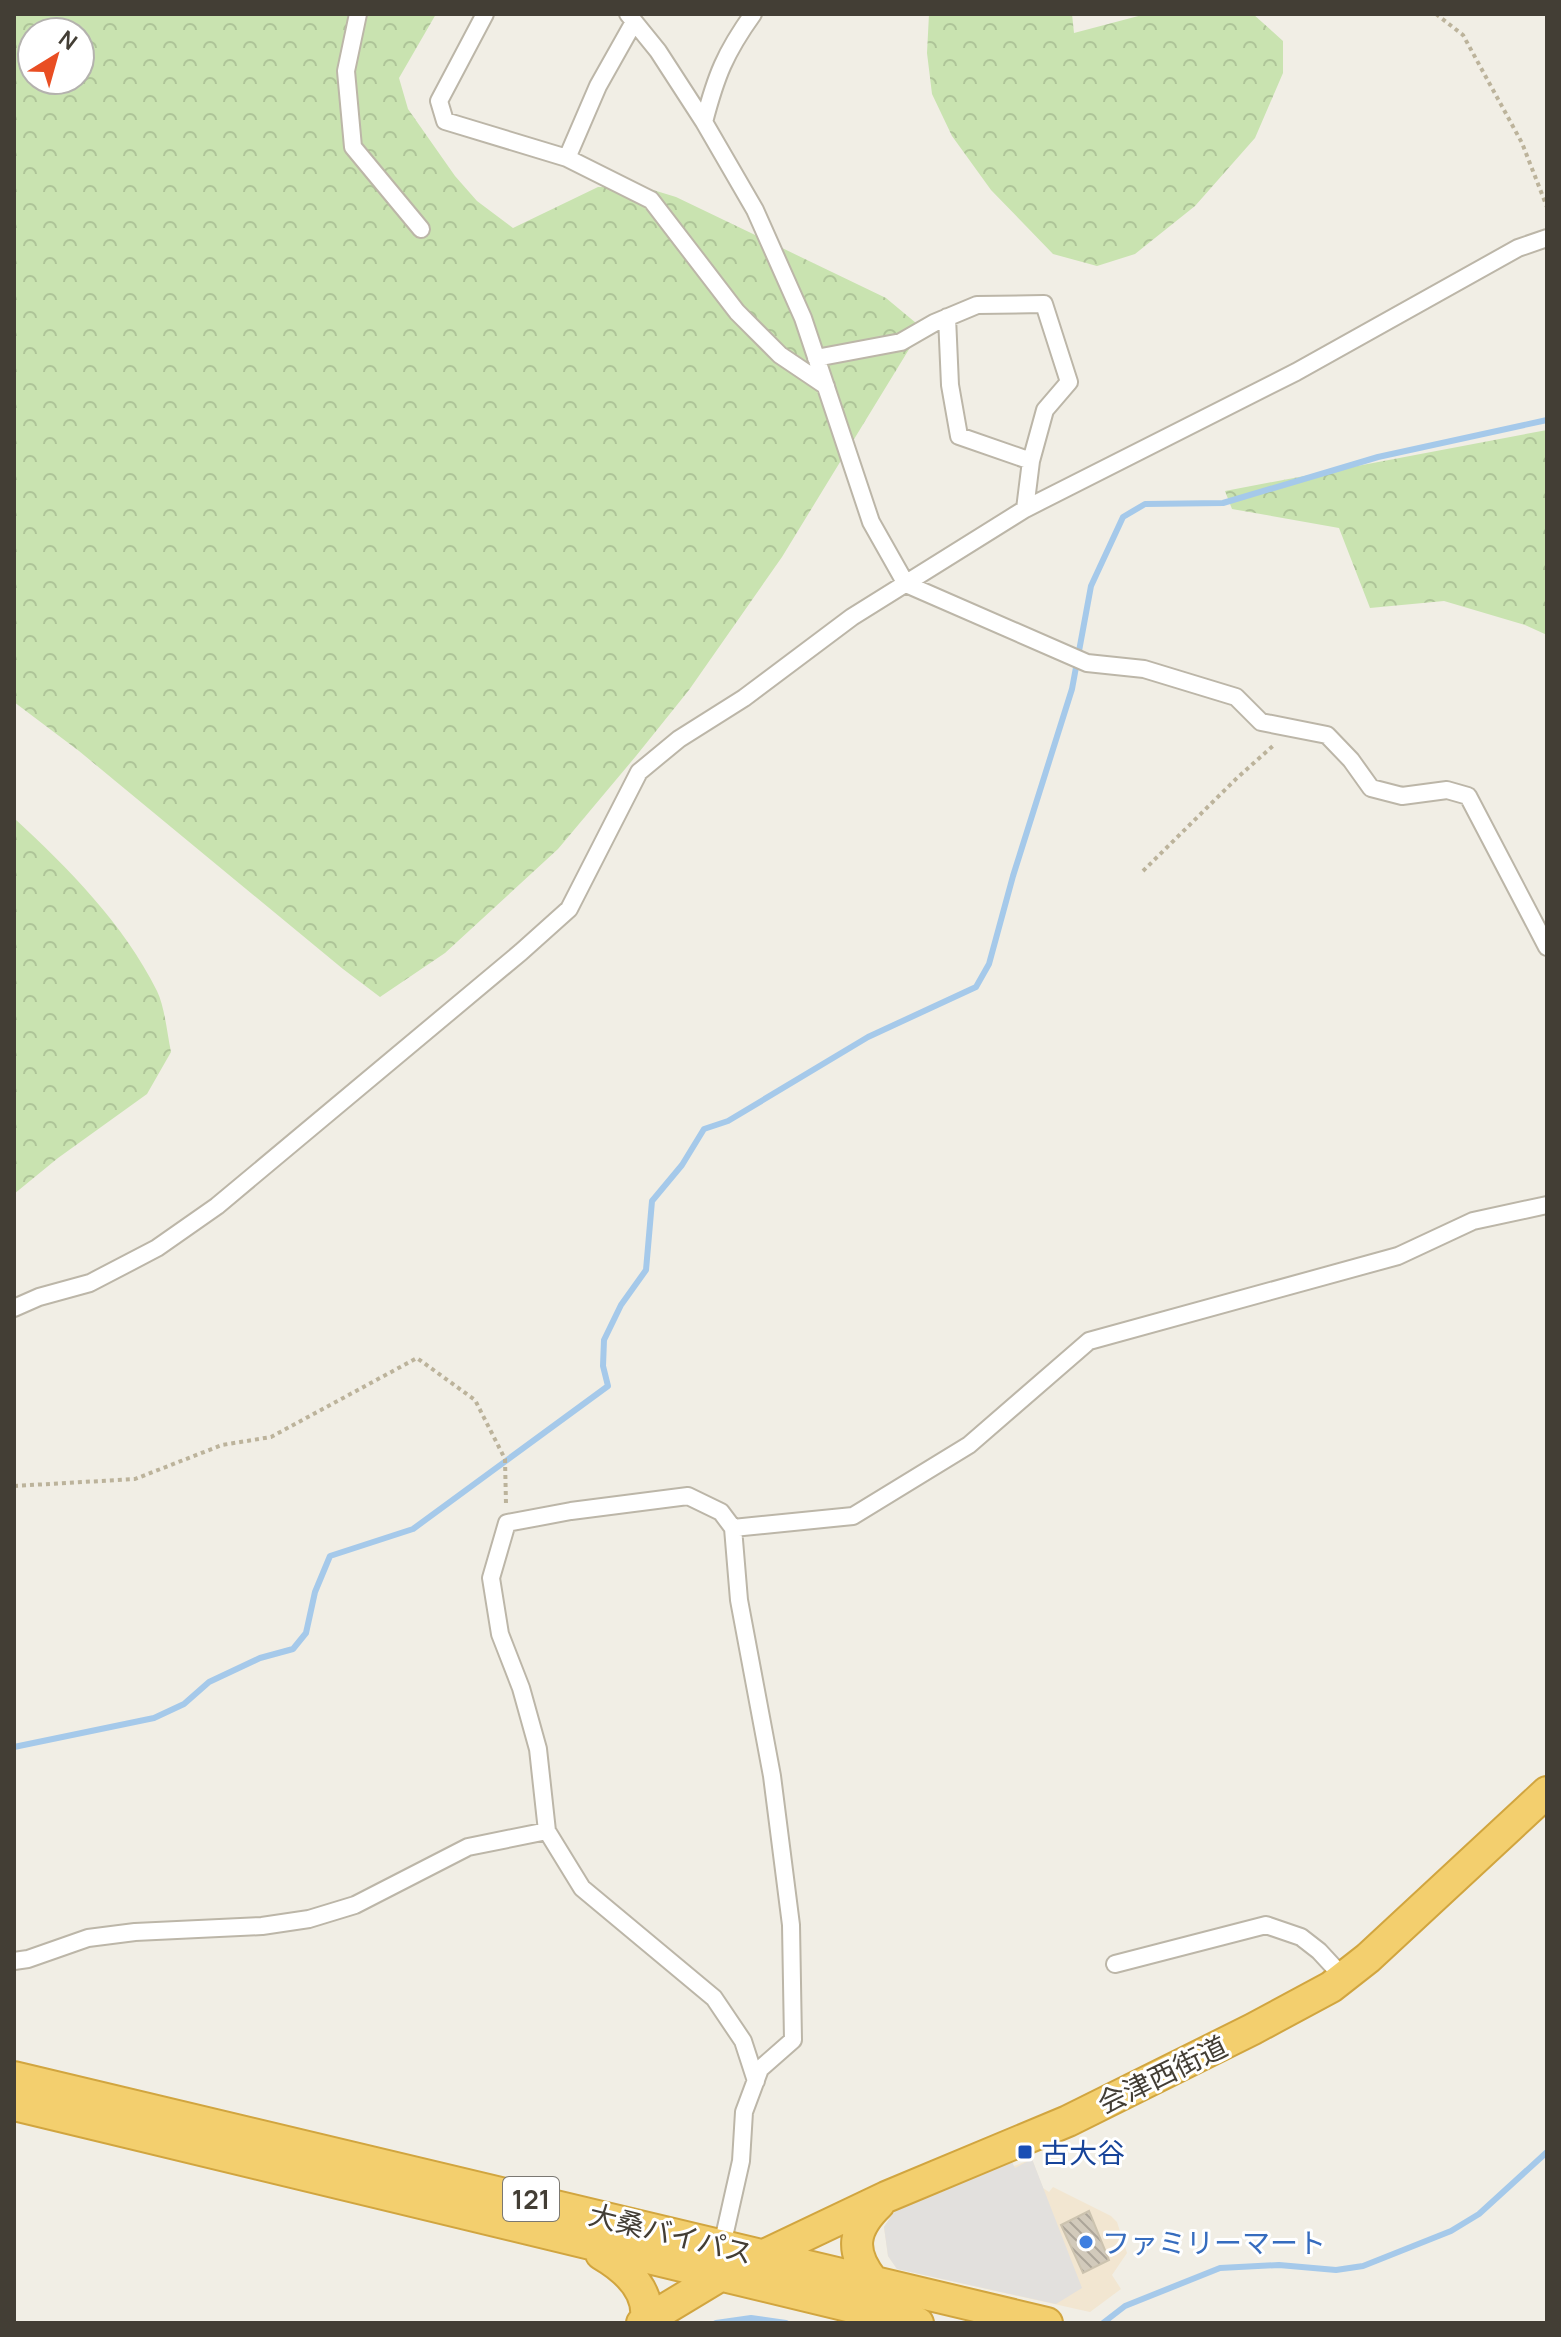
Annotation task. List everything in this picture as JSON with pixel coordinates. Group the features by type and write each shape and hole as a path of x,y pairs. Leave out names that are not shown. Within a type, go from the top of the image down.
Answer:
{"highway":[{"name":"会津西街道","path":"644,2322 720,2276 763,2255 886,2197 1068,2121 1267,2022 1343,1977 1368,1958 1547,1792"},
{"name":"大桑バイパス","path":"14,2077 187,2132 586,2244 918,2323"},
{"name":"大桑バイパス","path":"14,2105 187,2132 721,2245 1047,2323"},
{"path":"873,2281 860,2260 857,2233 867,2216 886,2197"},
{"path":"586,2244 634,2278 645,2302 644,2322"}],"street":[{"path":"358,14 346,71 353,147 421,229"},
{"path":"485,14 439,101 445,121 567,158 651,200 737,312 780,355 826,386"},
{"path":"704,122 715,79 734,41 753,14"},
{"path":"567,158 631,18 658,51 704,122 755,210 803,318 871,522 906,584 1087,663 1144,669 1236,697 1261,722 1327,735 1351,760 1371,788 1402,796 1447,790 1468,796 1547,947"},
{"path":"14,1308 39,1297 90,1283 157,1248 217,1206 569,909 639,772 679,739 744,698 852,617 1025,509 1296,372 1518,248 1547,238"},
{"path":"816,358 901,342 977,305 1044,304 1069,382 1045,410 1031,461 1025,509"},
{"path":"947,317 950,385 959,436 1031,461"},
{"path":"733,1528 853,1516 969,1445 1089,1341 1398,1256 1473,1221 1547,1205"},
{"path":"720,2276 721,2245 741,2161 744,2112 756,2081 760,2069 793,2040 791,1925 772,1776 739,1600 733,1528 721,1512 688,1496 585,1508 507,1523 491,1578 500,1634 521,1688 538,1749 547,1831 582,1888 714,1998 743,2041 756,2081"},
{"path":"14,1961 104,1936 262,1926 309,1919 355,1905 468,1847 547,1831"},
{"path":"1115,1964 1266,1925 1301,1937 1343,1977"}],"path":[{"path":"1436,14 1463,35 1522,143 1547,207"},
{"path":"1143,871 1237,778 1292,729"},
{"path":"14,1486 135,1479 222,1445 271,1437 417,1358 475,1400 505,1459 507,1523"}],"shaded area":[{"path":"1032,2159 1043,2188 1049,2192 1053,2187 1117,2222 1127,2253 1112,2275 1121,2289 1090,2312 897,2269 888,2256 884,2227 894,2212"},
{"path":"1032,2159 1082,2288 1056,2304 897,2269 888,2256 884,2227 894,2212 1011,2160 1015,2168"}],"green space":[{"path":"14,14 436,14 399,78 408,109 455,176 477,201 513,228 598,187 640,186 676,197 886,298 922,328 782,557 689,690 636,756 558,849 445,953 380,997 79,751 14,702"},
{"path":"929,14 1072,14 1074,33 1146,14 1253,14 1283,41 1283,73 1255,138 1195,206 1135,254 1097,266 1053,254 991,190 952,136 932,94 927,53"},
{"path":"1547,430 1547,635 1525,625 1444,601 1370,608 1339,528 1232,509 1225,491"},
{"path":"14,818 93,898 144,966 160,998 171,1052 147,1094 14,1194"}],"building":[{"name":"ファミリーマート","path":"1089,2211 1109,2260 1083,2273 1061,2225"}],"waterway":[{"path":"14,1747 154,1718 184,1704 209,1682 260,1658 293,1649 306,1633 315,1592 330,1556 413,1529 608,1386 603,1366 604,1340 621,1305 646,1270 652,1201 682,1165 704,1129 728,1121 868,1037 976,987 989,964 1013,876 1072,689 1091,586 1123,517 1145,504 1223,503 1378,457 1547,420"},
{"path":"1103,2323 1125,2306 1220,2268 1279,2265 1336,2270 1363,2266 1451,2231 1479,2214 1547,2152"},
{"path":"716,2323 751,2318 786,2323"}],"place":[{"name":"古大谷","path":"1025,2152"},
{"name":"ファミリーマート","path":"1086,2242"}]}
